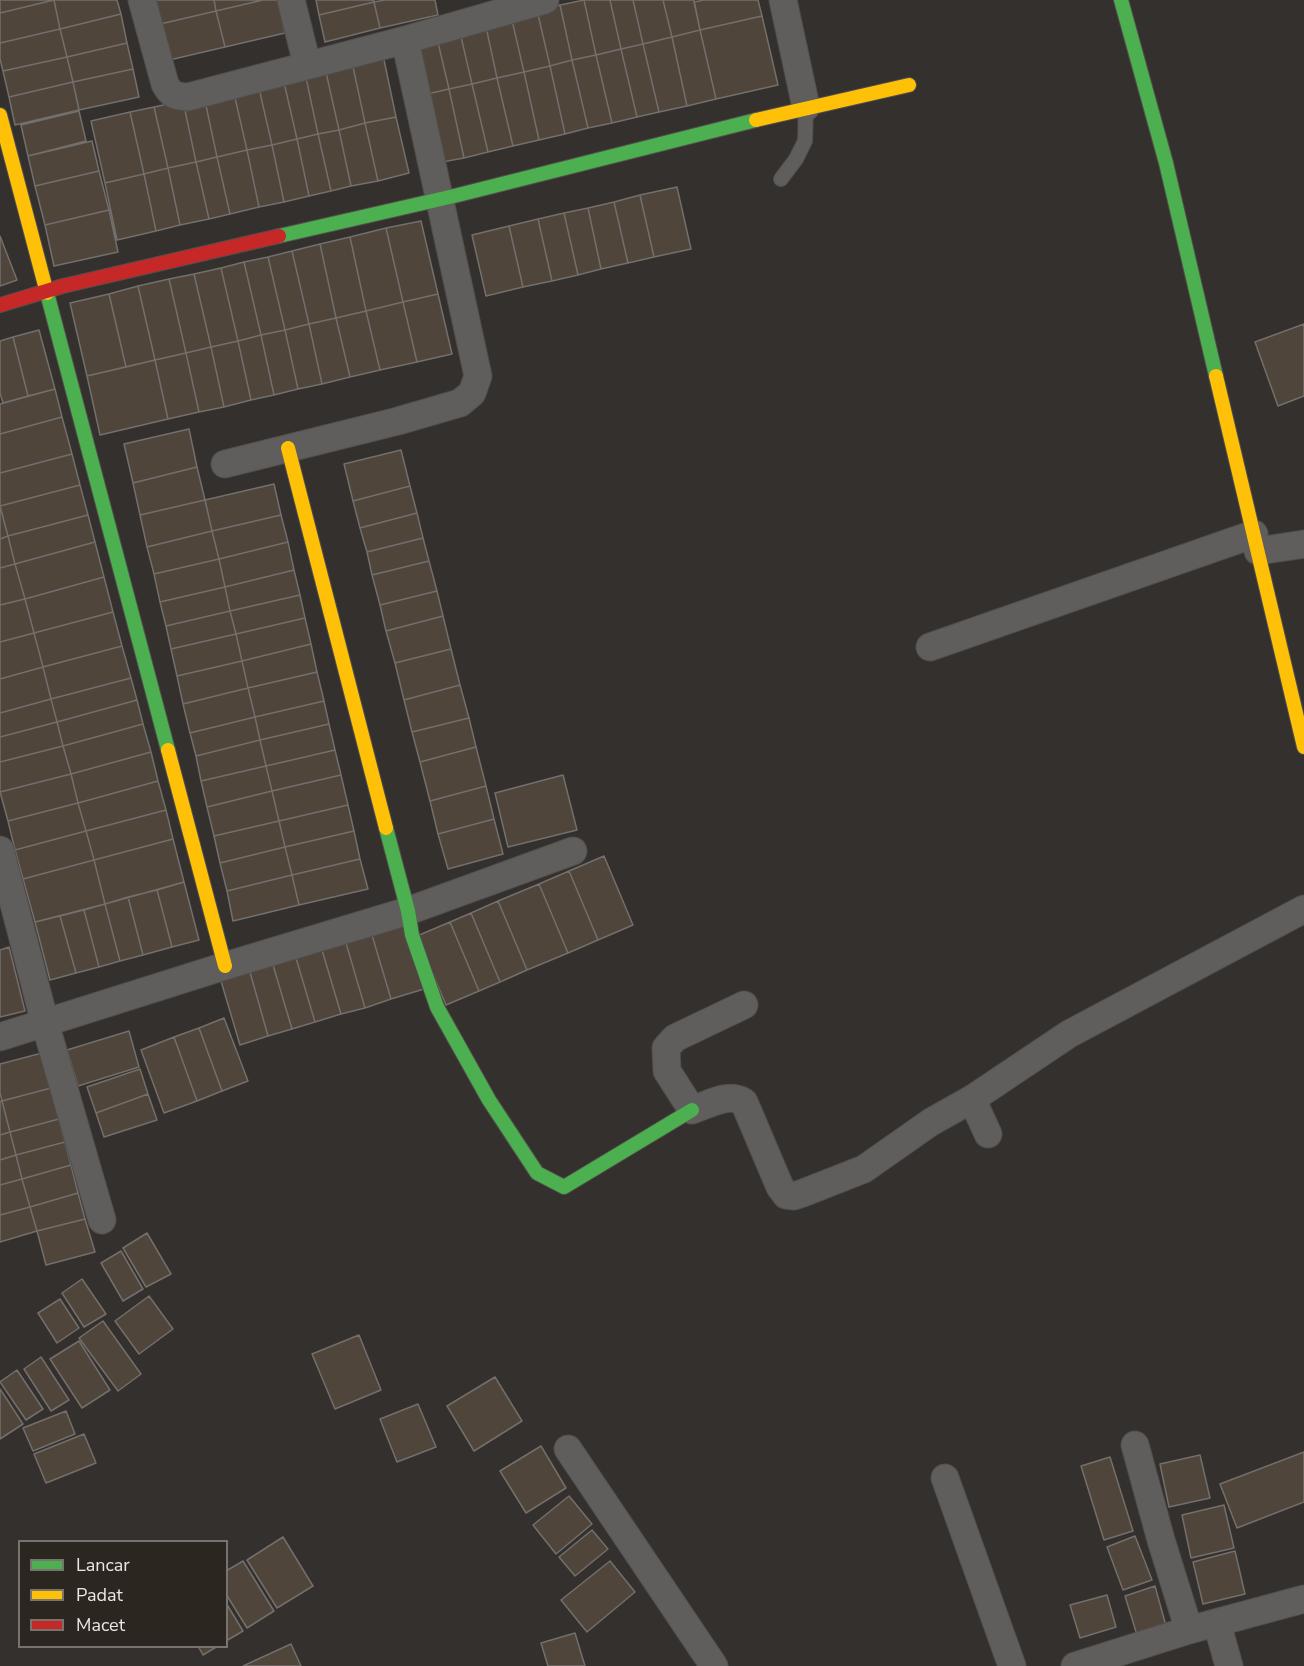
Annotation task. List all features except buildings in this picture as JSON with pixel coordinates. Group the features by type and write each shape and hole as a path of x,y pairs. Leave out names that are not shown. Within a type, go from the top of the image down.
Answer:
{"street":[{"path":"142,0 169,93 188,97 405,40 469,10 545,0"},
{"path":"291,0 307,64"},
{"path":"783,0 806,108"},
{"path":"1121,0 1166,163 1304,747"},
{"path":"225,464 439,409 459,403 472,393 478,376 405,40"},
{"path":"0,306 46,292 909,85"},
{"path":"1,124 225,966"},
{"path":"288,448 408,911 412,935 438,1007 489,1100 537,1173 564,1187 692,1110 728,1098 737,1098 744,1102 780,1186 786,1195 794,1196 864,1168 931,1122 972,1098 1069,1034 1304,909"},
{"path":"930,647 1256,543 1304,544"},
{"path":"0,850 45,1023 102,1220"},
{"path":"0,1037 408,911 573,851"},
{"path":"692,1110 667,1071 666,1048 675,1038 744,1005"},
{"path":"972,1098 988,1134"},
{"path":"1135,1445 1189,1630"},
{"path":"568,1449 714,1666"},
{"path":"945,1478 1012,1666"},
{"path":"1075,1666 1189,1630 1304,1599"},
{"path":"1216,1623 1229,1666"}],"lane":[{"path":"781,179 796,159 805,141 806,108"}],"traffic: fast":[{"path":"1121,0 1166,163 1216,376"},
{"path":"279,236 454,196 756,120"},
{"path":"47,293 168,750"},
{"path":"386,828 412,935 437,1007 489,1100 537,1173 564,1187 692,1110"}],"traffic: slow":[{"path":"756,120 909,85"},
{"path":"0,115 47,293"},
{"path":"1216,376 1304,747"},
{"path":"288,448 386,828"},
{"path":"168,750 225,966"}],"traffic: jam":[{"path":"0,305 63,286 279,236"}]}
